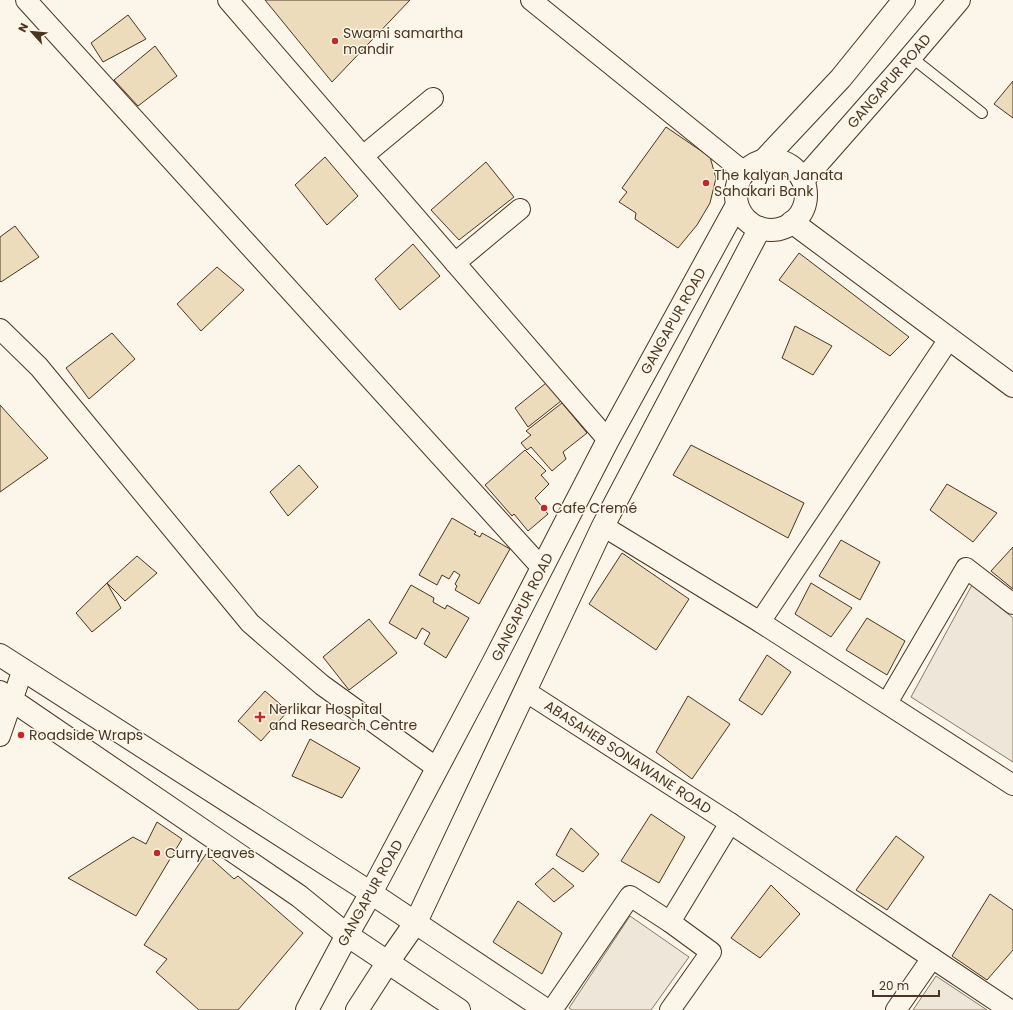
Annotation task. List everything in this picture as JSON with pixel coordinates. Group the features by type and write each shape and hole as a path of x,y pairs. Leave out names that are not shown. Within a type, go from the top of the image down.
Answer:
{"main road":[{"path":"764,160 841,78 904,0"},
{"name":"GANGAPUR ROAD","path":"802,180 911,57 959,0"},
{"path":"764,160 776,160 787,164 796,171 802,180 806,191 805,203 800,213 792,222 783,227 771,229 760,228 750,223 742,215 737,205 736,193 738,182 744,172 753,164 764,160"},
{"name":"GANGAPUR ROAD","path":"307,1010 371,893 608,440 737,205"},
{"path":"792,222 1013,386"},
{"path":"358,1010 388,962 416,922 603,526 760,228"},
{"path":"0,655 416,922 546,1010"},
{"path":"6,696 299,896 347,935 459,1010"}],"street":[{"path":"26,0 542,568"},
{"path":"532,0 744,172"},
{"path":"230,1 608,440"},
{"path":"363,156 433,98"},
{"path":"455,263 520,209"},
{"path":"0,329 44,373 250,623 322,685 437,768"},
{"path":"760,622 950,339"},
{"path":"603,526 760,622 1013,785"},
{"path":"887,703 966,568 1013,604"},
{"path":"0,736 6,696 23,669"},
{"name":"ABASAHEB SONAWANE ROAD","path":"525,691 730,823 1010,1010"},
{"path":"670,922 730,823"},
{"path":"552,1010 630,896 670,922 711,952 670,1010"},
{"path":"896,1010 932,958"}],"lane":[{"path":"911,57 982,113"}],"shaded area":[{"path":"972,585 1013,618 1013,762 911,697"},
{"path":"630,916 689,957 651,1010 572,1010 569,1008"},
{"path":"936,976 987,1010 913,1010"}],"building":[{"name":"Swami samartha mandir","path":"265,0 410,0 332,82"},
{"path":"128,15 146,39 103,62 91,43"},
{"path":"155,46 177,76 138,106 114,80"},
{"path":"1013,81 1013,118 994,104"},
{"path":"666,127 710,157 716,178 710,203 697,225 678,248 635,219 636,213 619,202 627,192 622,188"},
{"path":"325,157 358,196 327,225 295,185"},
{"path":"486,162 514,197 459,240 431,210"},
{"path":"15,226 39,257 1,282 0,237"},
{"path":"413,244 440,276 400,310 375,279"},
{"path":"799,253 909,337 890,356 779,280"},
{"path":"217,267 244,290 201,331 177,304"},
{"path":"795,326 832,346 813,375 782,358"},
{"path":"112,333 135,359 89,399 66,368"},
{"path":"551,379 566,397 528,427 515,408"},
{"path":"562,403 587,433 563,452 566,459 552,471 531,447 527,450 521,443 531,435 526,431"},
{"path":"0,405 48,458 0,492"},
{"path":"691,445 804,503 788,538 673,475"},
{"path":"525,450 546,471 541,475 549,484 535,498 548,514 528,531 514,514 512,516 485,485"},
{"path":"299,465 318,487 288,516 270,492"},
{"path":"947,484 997,513 973,542 930,510"},
{"path":"452,518 476,532 474,534 480,537 482,533 510,549 479,604 455,590 457,586 455,584 460,575 454,571 449,579 442,575 437,585 419,575"},
{"path":"841,540 880,562 860,600 819,576"},
{"path":"1013,547 1013,589 991,571"},
{"path":"622,553 689,599 656,650 589,604"},
{"path":"137,556 157,573 125,601 107,583"},
{"path":"107,583 121,608 92,632 76,613"},
{"path":"811,583 852,608 831,637 795,614"},
{"path":"411,585 434,598 433,602 445,609 447,605 469,618 446,658 424,644 430,633 422,628 416,639 389,623"},
{"path":"867,618 905,641 887,675 846,650"},
{"path":"369,619 397,653 349,690 323,657"},
{"path":"767,655 791,672 762,715 739,700"},
{"path":"265,691 288,711 261,741 238,721"},
{"path":"688,696 730,724 692,779 656,752"},
{"path":"310,739 360,768 342,798 292,776"},
{"path":"651,814 685,837 659,883 621,861"},
{"path":"157,822 182,839 136,916 68,878 133,837 146,844"},
{"path":"571,828 599,854 583,872 556,855"},
{"path":"896,836 924,857 887,910 856,890"},
{"path":"206,854 234,879 238,876 303,933 238,1010 199,1010 156,972 167,959 144,945"},
{"path":"553,868 574,886 554,902 535,884"},
{"path":"771,885 800,914 760,958 731,938"},
{"path":"990,894 1013,910 1013,950 987,980 952,956"},
{"path":"518,901 562,933 542,974 493,942"}],"place":[{"name":"Swami samartha mandir","path":"335,41"},
{"name":"The kalyan Janata Sahakari Bank","path":"706,183"},
{"name":"Cafe Cremé","path":"544,508"},
{"name":"Nerlikar Hospital and Research Centre","path":"260,717"},
{"name":"Roadside Wraps","path":"21,735"},
{"name":"Curry Leaves","path":"157,853"}]}
